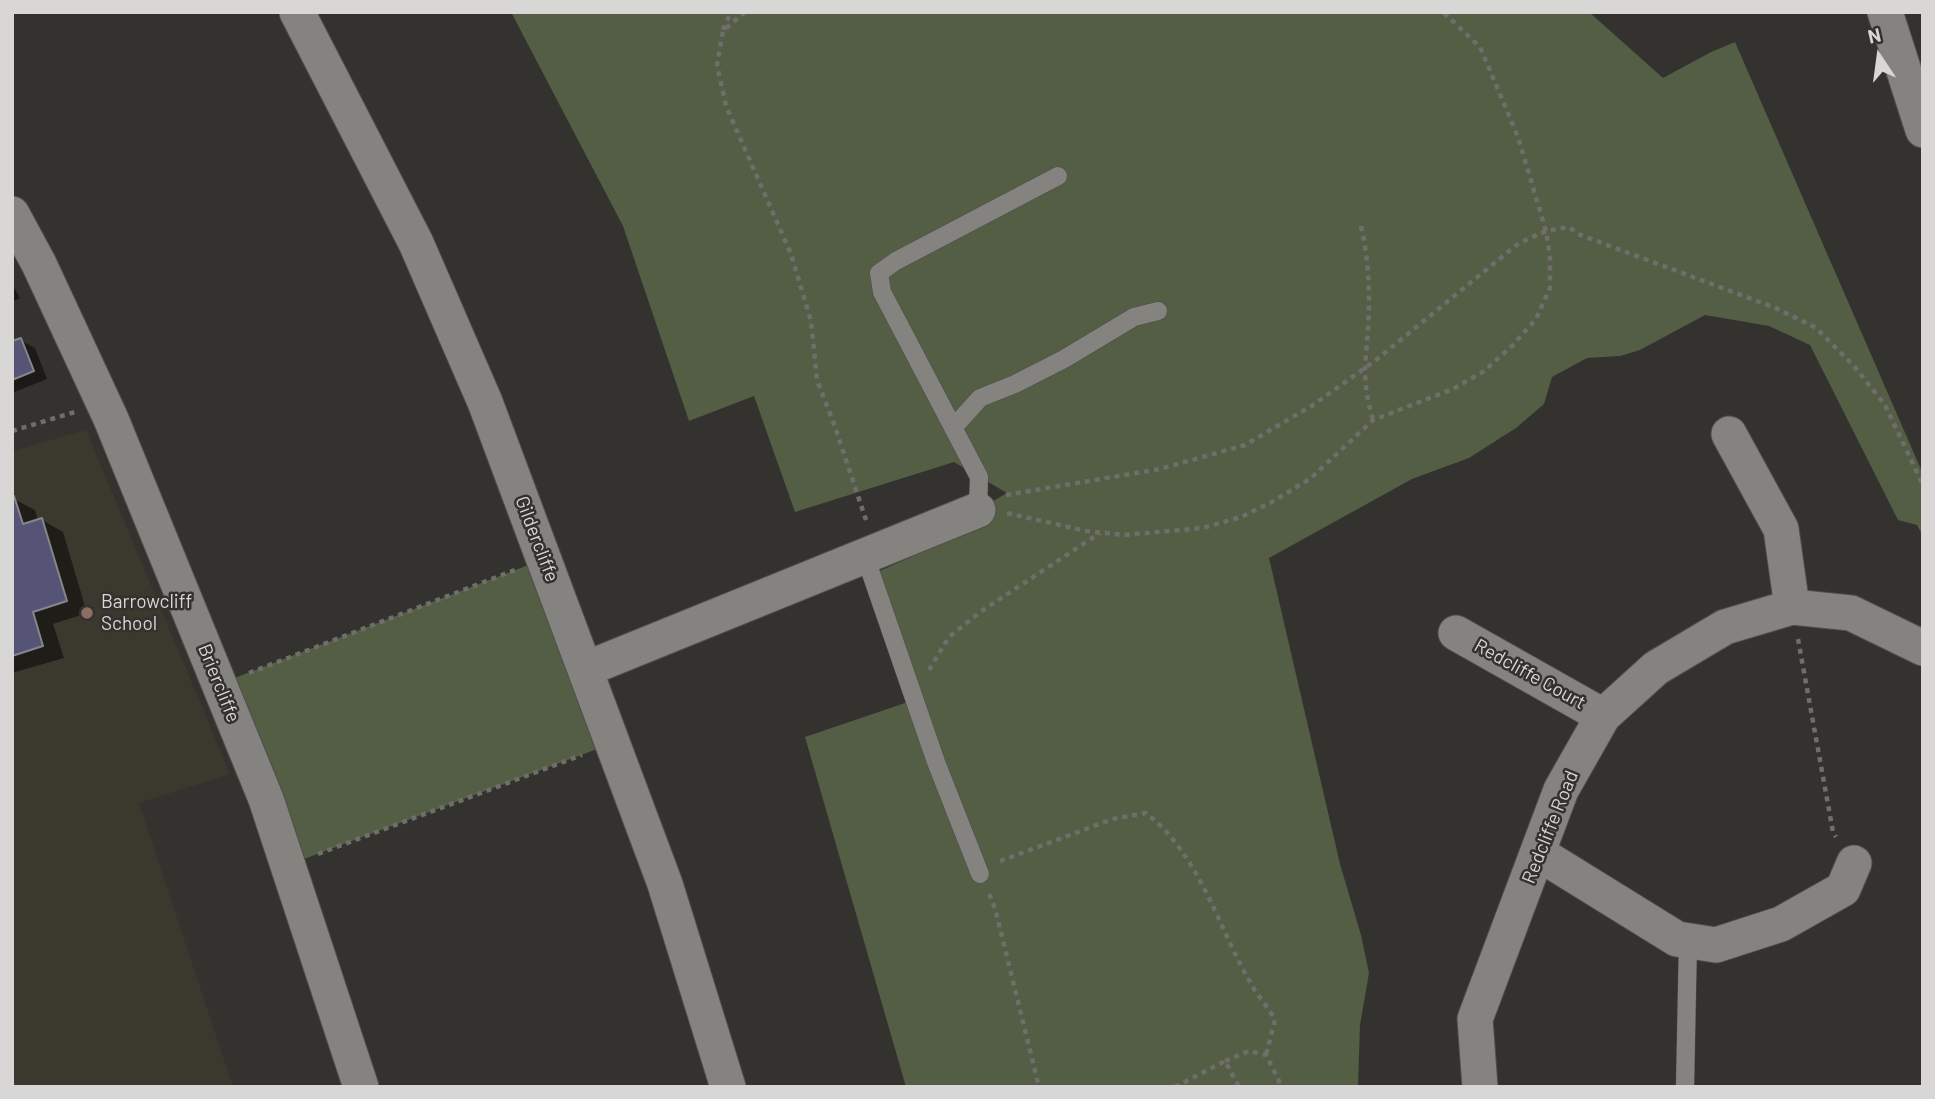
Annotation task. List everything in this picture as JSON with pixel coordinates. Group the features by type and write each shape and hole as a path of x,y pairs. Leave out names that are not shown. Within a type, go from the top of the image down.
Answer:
{"street":[{"name":"Gildercliffe","path":"296,12 416,243 485,402 665,884 728,1087"},
{"path":"1885,12 1923,130"},
{"name":"Briercliffe","path":"12,214 39,264 104,404 266,799 360,1087"},
{"path":"1729,434 1780,529 1792,607"},
{"path":"586,669 978,510"},
{"name":"Redcliffe Road","path":"1480,1087 1475,1018 1561,790 1603,716 1656,668 1725,627 1792,607 1851,613 1923,648"},
{"name":"Redcliffe Court","path":"1456,633 1603,716"},
{"path":"1538,853 1676,939 1716,946 1781,924 1843,889 1854,863"}],"lane":[{"path":"978,510 979,477 882,292 879,273 896,261 1058,176"},
{"path":"953,428 980,398 1064,359 1134,317 1158,311"},
{"path":"870,553 917,705 979,872"},
{"path":"1685,1087 1688,941"}],"path":[{"path":"730,12 723,31 717,65 726,106 791,254 811,321 817,380 834,424 870,553"},
{"path":"723,31 745,12"},
{"path":"978,510 1017,514 1051,524 1124,535 1203,528 1241,517 1311,478 1373,419 1453,389 1484,371 1513,346 1536,319 1550,288 1550,256 1546,231 1518,137 1480,47 1443,12"},
{"path":"1361,226 1367,250 1368,281 1368,327 1363,369 1373,419"},
{"path":"978,510 1008,494 1160,469 1245,445 1313,405 1363,369 1519,243 1546,231 1569,227 1578,234 1776,308 1816,328 1854,366 1885,405 1923,485"},
{"path":"12,431 104,404"},
{"path":"917,705 936,655 949,637 980,612 1100,532"},
{"path":"219,684 544,559"},
{"path":"1792,607 1833,832 1854,863"},
{"path":"288,865 613,743"},
{"path":"1039,1087 995,908 979,872 1113,819 1146,813 1165,828 1194,872 1251,985 1275,1020 1266,1055 1280,1087"},
{"path":"1175,1087 1225,1061 1250,1052 1266,1055"},
{"path":"1225,1061 1238,1087"}],"shaded area":[{"name":"Barrowcliff School","path":"86,430 230,774 139,803 233,1087 12,1087 12,451"}],"green space":[{"path":"511,12 1589,12 1663,78 1735,42 1923,474 1923,536 1917,525 1898,520 1810,345 1769,326 1705,315 1640,350 1620,356 1587,358 1552,377 1544,404 1516,428 1469,458 1412,479 1269,558 1340,864 1369,973 1360,1025 1358,1087 906,1087 805,737 908,702 866,577 981,526 978,510 1007,493 954,462 795,512 754,396 689,421 623,226"},
{"path":"544,559 613,743 288,865 219,684"}],"building":[{"path":"21,338 34,371 12,380 12,341"},
{"path":"12,496 23,524 42,518 67,601 33,612 43,646 12,656"}],"place":[{"name":"Barrowcliff School","path":"87,613"}]}
